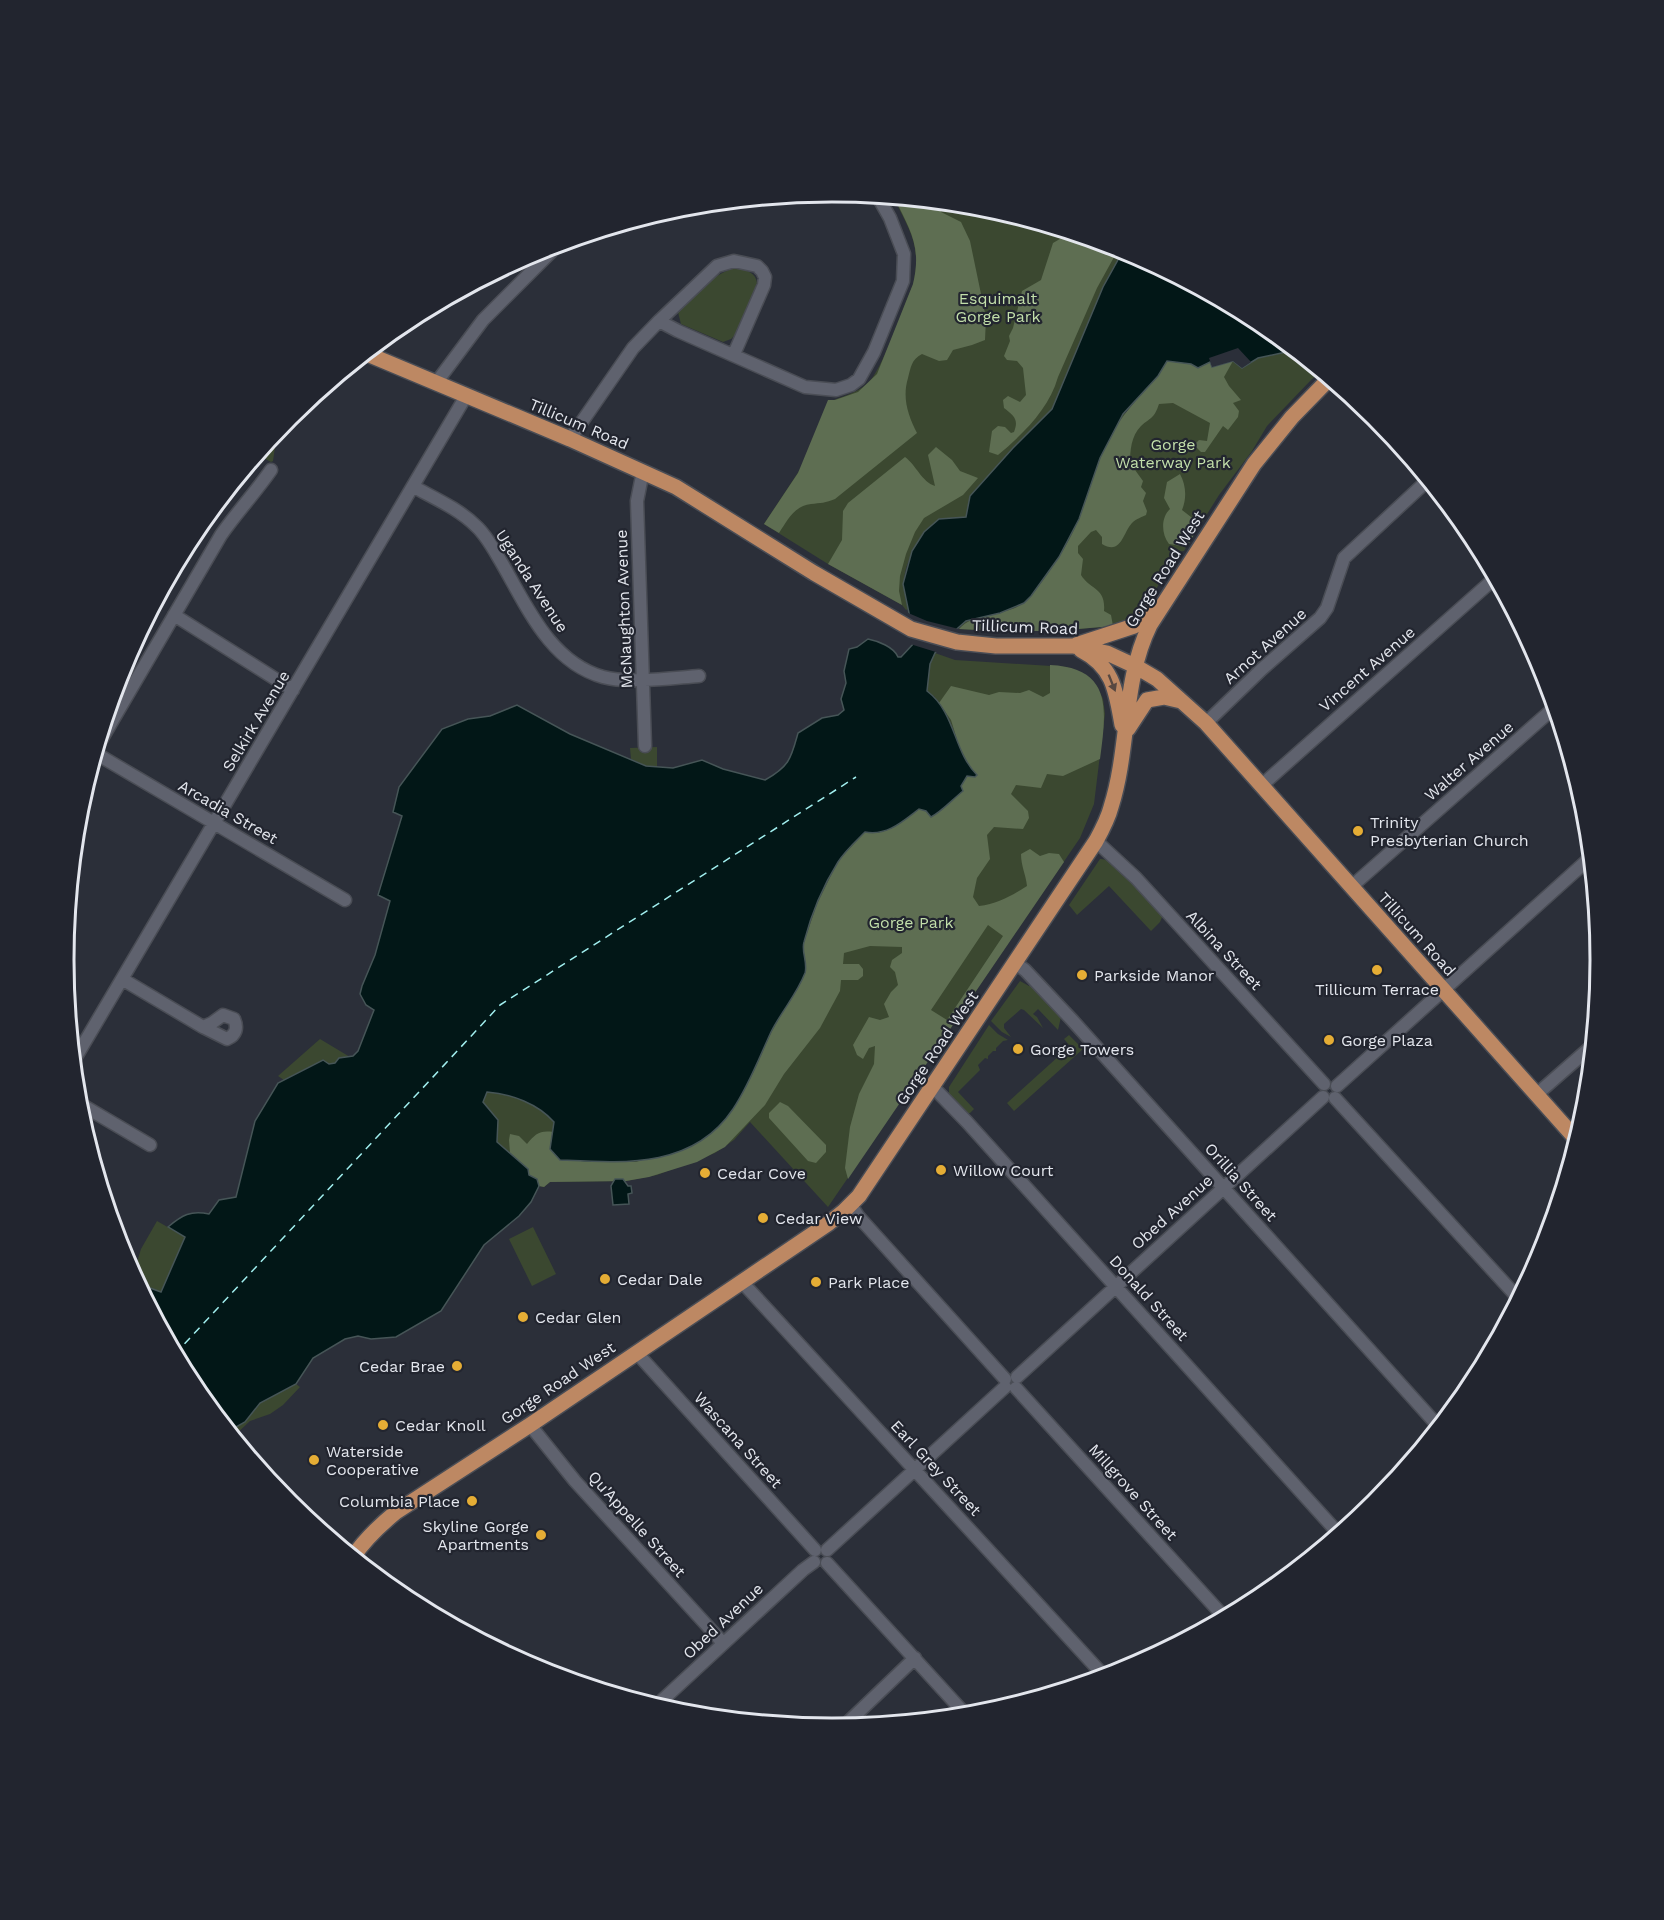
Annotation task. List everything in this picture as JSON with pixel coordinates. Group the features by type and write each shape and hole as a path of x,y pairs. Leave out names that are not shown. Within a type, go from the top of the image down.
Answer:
{"main road":[{"name":"Tillicum Road","path":"373,356 643,471 703,503 898,623 922,633 957,642 996,646 1073,646 1107,653 1157,679 1206,723 1570,1133"},
{"name":"Gorge Road West","path":"357,1551 364,1541 396,1512 742,1282 829,1223 851,1205 872,1178 1096,841 1111,808 1135,666 1141,644 1150,625 1254,464 1292,417 1324,384"},
{"path":"1073,646 1134,626 1173,589"},
{"path":"1073,646 1091,655 1109,674 1115,687 1124,737"},
{"path":"1124,737 1147,700 1164,697 1182,701"}],"street":[{"path":"659,321 805,387 836,390 851,385 859,379 874,352 903,281 904,254 882,203"},
{"path":"436,383 483,320 545,258"},
{"path":"570,439 633,348 717,266 734,261 756,266 765,277 764,285 734,354"},
{"name":"Selkirk Avenue","path":"79,1051 466,396"},
{"path":"113,720 221,535 271,470"},
{"name":"McNaughton Avenue","path":"643,471 637,501 645,746"},
{"name":"Arnot Avenue","path":"1206,723 1320,618 1327,608 1344,558 1423,485"},
{"name":"Uganda Avenue","path":"414,487 456,511 476,526 491,545 547,637 565,658 587,672 604,678 624,680 699,676"},
{"name":"Vincent Avenue","path":"1262,785 1490,583"},
{"path":"174,615 293,690"},
{"name":"Walter Avenue","path":"1352,887 1549,713"},
{"name":"Arcadia Street","path":"101,757 345,900"},
{"name":"Albina Street","path":"1096,841 1136,878 1513,1293"},
{"name":"Obed Avenue","path":"663,1699 1442,989 1584,863"},
{"name":"Orillia Street","path":"1015,963 1025,970 1224,1187 1434,1422"},
{"path":"122,979 203,1026"},
{"path":"1536,1095 1585,1052"},
{"name":"Donald Street","path":"933,1087 1334,1528"},
{"path":"88,1109 150,1145"},
{"name":"Millgrove Street","path":"851,1205 858,1216 1219,1612"},
{"name":"Earl Grey Street","path":"742,1282 1098,1670"},
{"name":"Wascana Street","path":"636,1352 960,1707"},
{"name":"Qu'Appelle Street","path":"530,1425 575,1481 723,1643"},
{"path":"853,1718 915,1658"}],"green space":[{"name":"Esquimalt Gorge Park","path":"897,204 980,216 1028,227 1119,258 1103,287 1052,409 966,517 940,520 915,550 909,560 904,581 908,609 906,610 902,605 828,564 764,524 801,468 828,402 867,384 880,366 913,285 916,260 913,239"},
{"path":"898,205 940,210 961,222 970,241 986,318 985,340 953,350 947,360 939,361 922,354 916,359 906,385 906,399 917,433 835,499 800,508 788,519 779,533 764,524 798,473 828,400 835,400 858,392 877,374 913,284 916,259 909,229"},
{"path":"1062,238 1114,256 1097,288 1048,400 1026,430 998,455 989,452 992,431 998,426 1005,427 1011,433 1014,432 1016,424 1015,418 1004,408 1003,400 1008,396 1020,402 1026,395 1023,368 1017,361 1007,360 1004,356 1010,341 1009,336 1022,291 1041,280 1053,243"},
{"path":"739,267 753,275 757,283 738,332 731,339 723,342 681,324 678,312 699,291 720,274"},
{"name":"Gorge Waterway Park","path":"1286,352 1316,376 1267,426 1252,451 1219,495 1184,551 1178,552 1152,596 1135,616 1113,626 1055,631 959,629 1123,414 1233,361 1242,368 1258,358"},
{"path":"1167,361 1191,364 1210,362 1212,367 1233,361 1224,377 1241,400 1233,403 1239,411 1238,417 1228,430 1223,426 1205,452 1201,452 1194,445 1199,440 1207,441 1210,423 1173,403 1159,404 1154,415 1135,434 1130,463 1143,481 1141,487 1146,493 1143,501 1147,511 1146,515 1133,522 1118,545 1114,547 1102,544 1102,537 1096,530 1091,532 1078,546 1078,553 1083,559 1081,575 1103,597 1104,611 1111,615 1113,626 1055,631 959,629 975,619 1015,608 1031,596 1075,528 1101,457 1116,426"},
{"path":"275,446 273,461 264,458"},
{"path":"936,447 952,460 960,471 978,478 963,495 924,518 915,532 900,576 899,591 902,605 828,564 842,540 843,511 848,503 905,457 926,481 935,486 928,455"},
{"path":"1180,474 1185,492 1182,510 1200,524 1187,547 1169,544 1163,531 1165,516 1170,509 1164,498 1167,482"},
{"name":"Gorge Park","path":"935,653 955,660 1067,667 1092,681 1103,699 1105,714 1094,804 1080,838 828,1207 750,1122 734,1140 715,1153 657,1175 626,1181 550,1182 544,1187 539,1186 537,1179 497,1142 497,1133 483,1102 487,1092 524,1101 548,1116 554,1122 550,1149 935,697 927,691 930,664"},
{"name":"Gorge Park","path":"1050,665 1071,668 1086,674 1096,684 1104,709 1100,759 1063,776 1047,774 1041,788 1016,785 1011,794 1028,811 1029,818 1023,829 994,827 987,835 990,859 977,878 973,897 979,906 986,905 1004,899 1027,886 1021,854 1030,849 1040,856 1049,853 1059,854 1064,862 848,1179 845,1168 850,1127 859,1094 874,1064 875,1046 869,1048 863,1059 857,1055 853,1045 869,1017 880,1020 889,1017 884,1004 898,985 895,972 890,967 892,960 902,953 902,947 870,946 844,953 843,964 859,964 863,969 863,976 858,980 841,980 840,991 820,1028 784,1074 765,1105 725,1147 697,1162 649,1177 626,1181 550,1182 544,1187 539,1186 537,1179 529,1175 528,1169 510,1153 510,1134 519,1136 527,1144 538,1134 553,1132 550,1149 587,1161 636,1162 707,1137 732,1111 772,1031 806,971 803,945 817,904 838,861 865,832 887,830 919,809 938,813 945,804 963,791 961,786 967,776 975,777 959,746 951,720 939,703 951,686 989,695 999,692 1020,693 1029,690 1043,697 1050,693","holes":["988,925 1003,936 947,1020 931,1010"]},
{"path":"657,747 657,767 646,766 631,759 630,748"},
{"path":"1100,859 1107,860 1124,872 1163,915 1151,931 1109,886 1077,915 1069,905"},
{"path":"1020,981 1031,985 1061,1017 1058,1030 1038,1009 1033,1014 1043,1028 1021,1009 1004,1024 1004,1028 1011,1037 991,1021"},
{"path":"989,1025 1008,1040 1003,1041 996,1051 988,1056 988,1059 985,1058 978,1065 980,1070 958,1092 974,1109 966,1113 947,1094 949,1087"},
{"path":"1069,1035 1083,1049 1014,1111 1007,1103 1070,1046 1064,1039"},
{"path":"320,1039 350,1057 339,1058 335,1063 329,1064 323,1061 284,1080 278,1076"},
{"path":"780,1102 788,1106 826,1145 826,1152 816,1163 808,1161 769,1118 769,1113"},
{"path":"157,1221 185,1237 161,1292 149,1289 137,1263 141,1249"},
{"path":"533,1227 556,1274 532,1286 509,1239"},
{"path":"296,1384 300,1387 283,1405 270,1414 250,1421 238,1432 235,1428 245,1422 260,1403"}],"shaded area":[{"path":"1119,258 1211,303 1286,352 1258,358 1242,368 1233,361 1212,367 1210,362 1198,368 1191,364 1167,361 1158,376 1123,414 1100,458 1079,519 1059,557 1031,596 1024,603 1000,613 966,621 935,653 930,664 927,691 944,710 963,755 977,775 967,776 961,786 963,791 935,815 931,817 926,811 919,809 887,830 865,832 841,858 822,891 807,932 803,946 805,973 771,1032 749,1081 733,1109 717,1129 698,1143 677,1152 632,1161 560,1160 550,1149 554,1122 548,1116 524,1101 487,1092 483,1102 498,1120 497,1142 528,1169 529,1175 537,1179 539,1186 531,1202 519,1216 484,1245 441,1311 396,1337 371,1339 358,1336 345,1339 313,1358 296,1384 260,1403 245,1422 235,1428 201,1381 175,1339 149,1289 161,1292 185,1237 168,1227 187,1214 209,1214 219,1200 236,1197 255,1121 278,1083 323,1060 329,1064 335,1063 339,1058 353,1056 358,1051 374,1010 366,1005 360,994 375,955 390,901 378,895 402,816 393,812 399,787 442,729 468,719 490,716 517,705 570,734 646,766 673,768 702,760 723,769 765,780 773,775 788,761 798,733 822,718 838,715 844,710 841,699 846,683 844,671 849,649 857,647 868,639 885,645 901,657 915,642 903,584 912,551 924,532 939,519 966,517 970,496 1052,409 1103,287"},
{"path":"615,1179 623,1179 628,1186 631,1186 632,1193 628,1194 629,1204 613,1205 611,1186"}],"pier":[{"path":"1238,348 1251,362 1242,368 1233,361 1212,367 1209,358"},
{"path":"906,612 927,621 959,629 959,633 939,653 910,644 912,641"}],"ferry route":[{"path":"181,1348 500,1005 856,777"}],"place":[{"name":"Trinity Presbyterian Church","path":"1358,831"},
{"name":"Tillicum Terrace","path":"1377,970"},
{"name":"Parkside Manor","path":"1082,975"},
{"name":"Gorge Plaza","path":"1329,1040"},
{"name":"Gorge Towers","path":"1018,1049"},
{"name":"Willow Court","path":"941,1170"},
{"name":"Cedar Cove","path":"705,1173"},
{"name":"Cedar View","path":"763,1218"},
{"name":"Cedar Dale","path":"605,1279"},
{"name":"Park Place","path":"816,1282"},
{"name":"Cedar Glen","path":"523,1317"},
{"name":"Cedar Brae","path":"457,1366"},
{"name":"Cedar Knoll","path":"383,1425"},
{"name":"Waterside Cooperative","path":"314,1460"},
{"name":"Columbia Place","path":"472,1501"},
{"name":"Skyline Gorge Apartments","path":"541,1535"}]}
